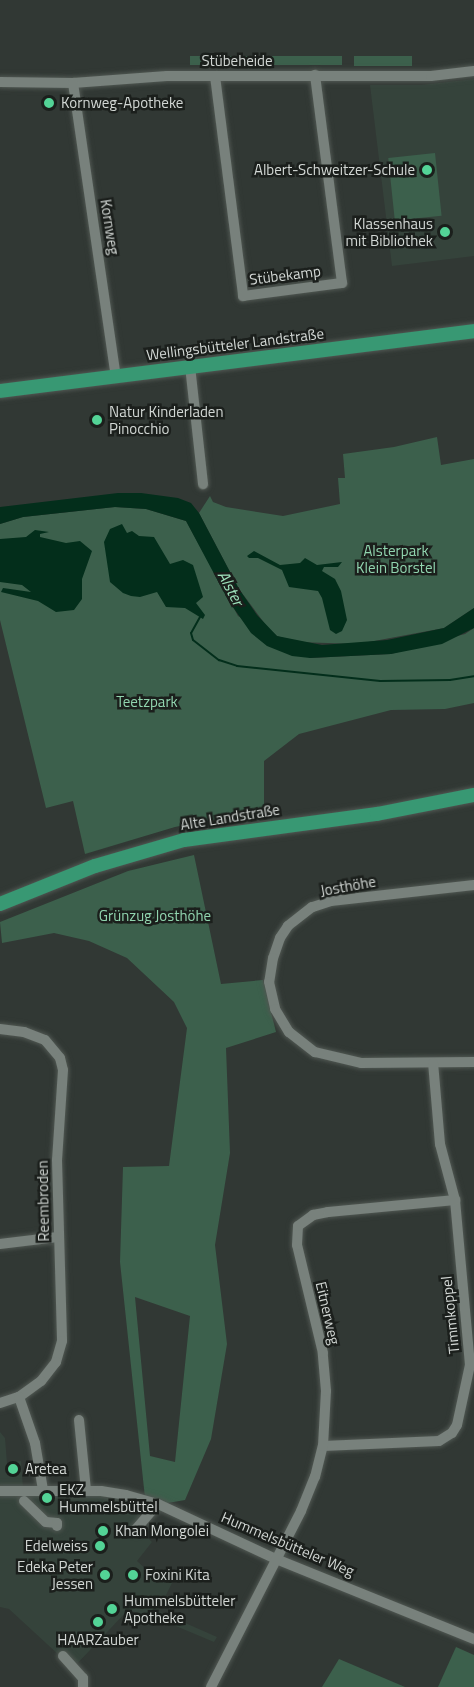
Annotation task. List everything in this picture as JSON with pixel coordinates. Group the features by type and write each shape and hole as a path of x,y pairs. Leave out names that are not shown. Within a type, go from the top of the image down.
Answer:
{"main road":[{"name":"Wellingsbütteler Landstraße","path":"0,391 474,331"},
{"name":"Alte Landstraße","path":"0,904 95,866 184,840 377,814 474,795"}],"street":[{"name":"Stübeheide","path":"0,82 73,83 215,76 431,76 474,71"},
{"name":"Stübekamp","path":"215,76 243,296 342,283 315,75"},
{"name":"Kornweg","path":"73,83 117,376"},
{"path":"190,366 203,484"},
{"name":"Josthöhe","path":"474,885 331,901 312,907 288,926 273,958 269,982 277,1013 289,1032 315,1052 361,1063 474,1062"},
{"name":"Reembroden","path":"0,1029 36,1036 50,1044 60,1058 63,1070 57,1160 62,1341 56,1362 42,1381 19,1397 0,1403"},
{"name":"Timmkoppel","path":"323,1446 439,1441 446,1438 458,1425 472,1365 455,1200 440,1144 433,1063"},
{"name":"Eitnerweg","path":"211,1687 314,1480 323,1446 326,1391 323,1353 297,1245 298,1226 313,1215 328,1212 455,1200"},
{"path":"0,1244 58,1237"},
{"path":"19,1397 35,1443 43,1490"},
{"path":"79,1420 86,1490"},
{"name":"Hummelsbütteler Weg","path":"0,1491 86,1490 126,1495 158,1504 276,1559 474,1639"},
{"path":"24,1501 46,1522 57,1523 57,1526"},
{"path":"136,1529 158,1504"},
{"path":"63,1656 83,1678 83,1687"}],"shaded area":[{"name":"Albert-Schweitzer-Schule","path":"474,79 474,256 392,266 370,85 421,85"},
{"path":"0,1432 5,1438 7,1463 21,1461 23,1488 85,1488 162,1504 140,1530 152,1542 137,1561 158,1580 168,1571 175,1577 158,1611 217,1637 214,1642 159,1619 128,1610 73,1668 9,1609 0,1607"}],"green space":[{"path":"190,56 260,56 260,65 190,65"},
{"path":"272,56 342,56 342,65 272,65"},
{"path":"354,56 412,56 412,66 354,66"},
{"path":"435,153 442,216 395,221 388,158"},
{"name":"Alsterpark Klein Borstel","path":"437,437 441,465 474,459 474,608 444,628 358,644 297,642 277,636 268,628 239,589 199,513 210,496 213,502 226,507 283,516 340,504 338,478 345,478 343,454 394,447"},
{"name":"Teetzpark","path":"115,507 146,509 186,521 238,616 310,658 391,654 465,634 474,628 474,703 445,709 391,710 299,734 264,761 264,810 175,827 85,854 73,801 46,808 0,620 0,524 23,517"},
{"name":"Grünzug Josthöhe","path":"194,855 221,984 263,980 276,1032 226,1048 230,1153 215,1245 227,1344 211,1439 185,1500 162,1504 145,1498 120,1262 123,1167 169,1166 187,1028 174,1002 127,958 89,941 54,933 2,943 0,922 128,871","holes":["135,1297 190,1316 175,1462 150,1456"]},
{"path":"456,1647 474,1655 474,1687 438,1687"},
{"path":"339,1659 405,1687 322,1687"}],"water":[{"name":"Alster","path":"118,493 141,493 178,498 191,503 199,513 239,589 257,615 277,636 322,645 387,640 444,628 474,608 474,628 442,644 391,654 310,658 292,656 267,646 251,633 228,600 186,521 146,509 115,507 23,517 0,524 0,507"},
{"path":"122,524 127,533 132,531 139,536 154,537 170,564 183,560 193,565 203,597 196,603 205,615 203,619 185,608 166,607 157,592 140,597 131,596 123,593 110,582 104,542 110,529"},
{"path":"35,530 49,532 40,534 40,537 66,543 80,541 92,551 82,579 82,599 74,610 56,612 38,601 1,592 3,588 31,592 22,585 0,582 0,539 26,537"},
{"path":"254,551 280,565 300,563 305,558 317,565 342,562 338,567 324,567 322,571 335,579 341,591 347,620 342,631 336,634 330,630 318,591 289,587 282,570 258,558 247,556"}],"waterway":[{"path":"200,617 191,633 193,640 219,660 237,666 380,681 450,680 474,676"}],"place":[{"name":"Kornweg-Apotheke","path":"49,103"},
{"name":"Albert-Schweitzer-Schule","path":"427,170"},
{"name":"Klassenhaus mit Bibliothek","path":"445,232"},
{"name":"Natur Kinderladen Pinocchio","path":"97,420"},
{"name":"Aretea","path":"13,1469"},
{"name":"EKZ Hummelsbüttel","path":"47,1498"},
{"name":"Khan Mongolei","path":"103,1531"},
{"name":"Edelweiss","path":"100,1546"},
{"name":"Edeka Peter Jessen","path":"105,1575"},
{"name":"Foxini Kita","path":"133,1575"},
{"name":"Hummelsbütteler Apotheke","path":"112,1609"},
{"name":"HAARZauber","path":"98,1622"}]}
